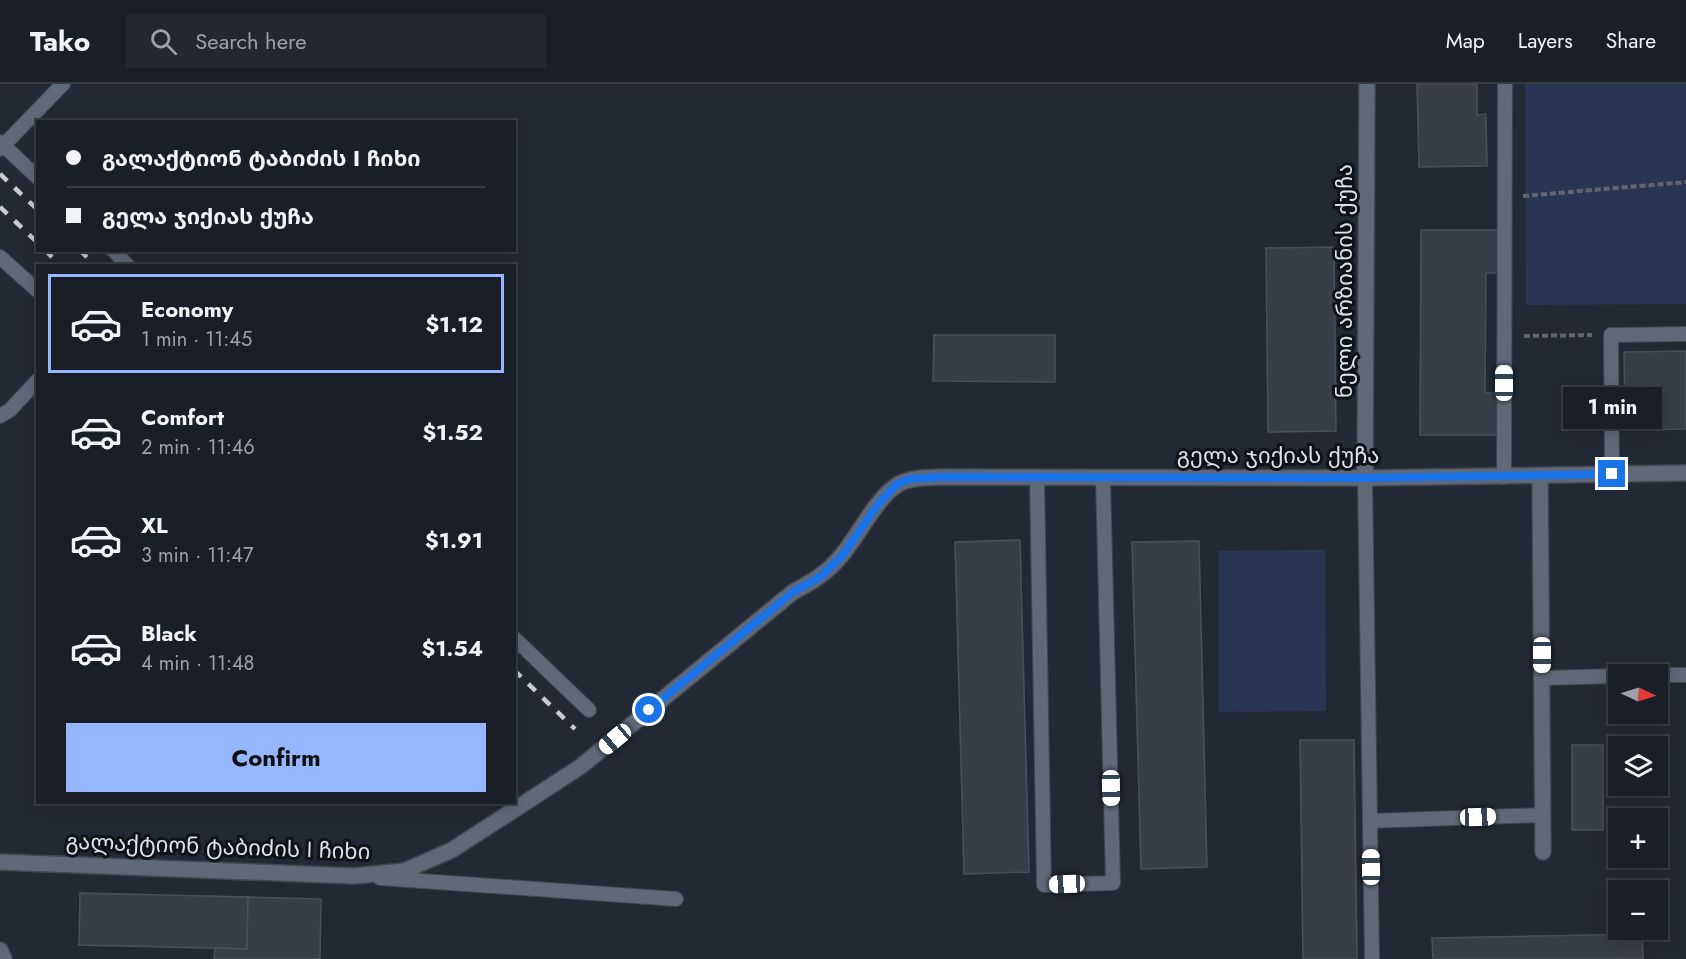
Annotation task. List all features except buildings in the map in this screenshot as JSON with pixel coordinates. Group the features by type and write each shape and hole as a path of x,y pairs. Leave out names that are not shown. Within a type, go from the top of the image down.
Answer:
{"street":[{"name":"ნელი არზიანის ქუჩა","path":"1365,478 1367,84"},
{"name":"გელა ჯიქიას ქუჩა","path":"879,503 897,484 910,479 940,477 1365,478 1686,473"},
{"path":"1540,476 1543,852"},
{"name":"გალაქტიონ ტაბიძის I ჩიხი","path":"0,862 354,876 404,871 452,850 580,767 793,592 820,577 842,556 879,503"},
{"path":"0,950 4,959"}],"lane":[{"path":"36,176 1,145 63,84"},
{"path":"1504,477 1505,84"},
{"path":"115,252 126,264"},
{"path":"0,256 36,289"},
{"path":"1612,474 1611,335 1686,334"},
{"path":"0,430 5,413 36,382"},
{"path":"1037,478 1044,885 1113,883 1103,478"},
{"path":"1365,478 1372,959"},
{"path":"516,640 589,710"},
{"path":"1668,675 1686,675"},
{"path":"1542,678 1608,676"},
{"path":"1370,821 1543,815"},
{"path":"354,876 676,899"}],"path":[{"path":"1505,198 1686,182"},
{"path":"1504,336 1611,335"}],"shaded area":[{"path":"1525,84 1686,84 1686,304 1526,305"},
{"path":"1325,550 1326,711 1219,712 1219,551"}],"railway":[{"path":"0,174 36,208"},
{"path":"0,207 36,241"},
{"path":"47,252 59,264"},
{"path":"82,252 93,264"},
{"path":"516,672 575,729"}],"route":[{"path":"649,710 793,592 820,577 842,556 879,503 897,484 910,479 940,477 1388,478 1612,474"}]}
